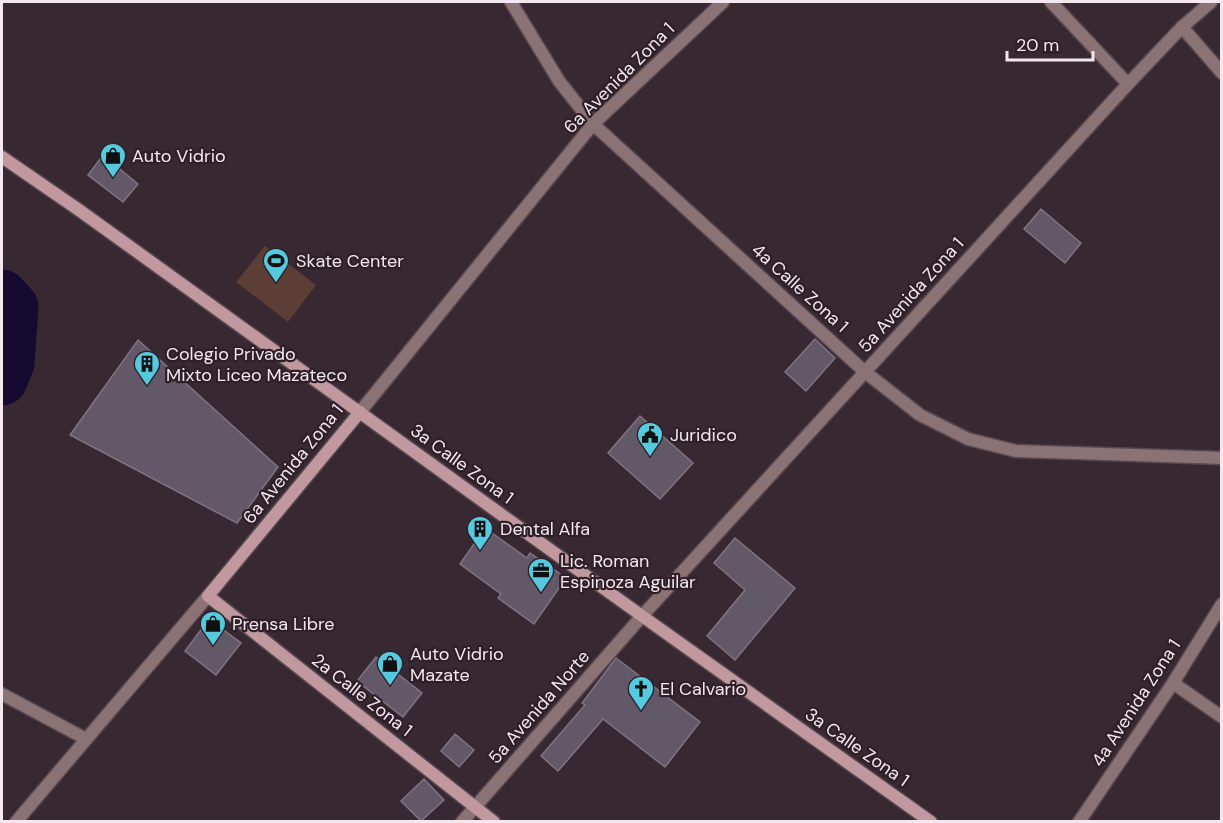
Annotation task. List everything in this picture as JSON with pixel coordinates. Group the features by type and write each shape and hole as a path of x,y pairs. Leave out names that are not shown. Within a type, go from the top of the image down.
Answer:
{"main road":[{"name":"3a Calle Zona 1","path":"2,157 931,822"},
{"name":"6a Avenida Zona 1","path":"208,596 360,412"},
{"name":"2a Calle Zona 1","path":"208,596 494,822"}],"street":[{"name":"4a Calle Zona 1","path":"511,2 559,81 593,124 865,372 920,415 968,439 1016,451 1221,458"},
{"name":"6a Avenida Zona 1","path":"360,412 593,124 723,2"},
{"path":"1051,2 1128,84"},
{"name":"5a Avenida Zona 1","path":"642,616 1128,84 1182,27 1211,2"},
{"path":"1182,27 1221,73"},
{"name":"6a Avenida Zona 1","path":"16,822 208,596"},
{"name":"4a Avenida Zona 1","path":"1079,822 1173,683 1221,604"},
{"name":"5a Avenida Norte","path":"462,822 642,616"},
{"path":"1173,683 1221,717"},
{"path":"2,694 86,739"}],"shaded area":[{"name":"Skate Center","path":"265,246 316,285 288,322 236,282"}],"building":[{"name":"Auto Vidrio","path":"103,155 138,184 123,202 88,175"},
{"path":"1041,209 1081,243 1065,263 1024,229"},
{"path":"815,339 835,358 806,391 785,372"},
{"name":"Colegio Privado Mixto Liceo Mazateco","path":"138,340 278,467 237,523 70,435"},
{"name":"Juridico","path":"640,416 693,463 660,499 608,453"},
{"path":"485,528 527,558 530,553 566,578 534,624 498,598 501,594 460,564"},
{"path":"735,538 795,588 735,660 707,636 745,590 714,563"},
{"name":"Prensa Libre","path":"209,619 241,643 216,675 185,651"},
{"name":"Auto Vidrio Mazate","path":"376,657 422,693 403,717 357,681"},
{"name":"El Calvario","path":"616,658 700,722 665,767 603,719 558,771 541,756 585,705 582,703"},
{"path":"455,734 474,750 459,767 441,751"},
{"path":"424,779 444,800 421,821 401,801"}],"waterway":[{"path":"2,295 13,307 9,363 2,380"}],"place":[{"name":"Auto Vidrio","path":"113,179"},
{"name":"Skate Center","path":"276,284"},
{"name":"Colegio Privado Mixto Liceo Mazateco","path":"147,387"},
{"name":"Juridico","path":"650,458"},
{"name":"Dental Alfa","path":"480,552"},
{"name":"Lic. Roman Espinoza Aguilar","path":"541,594"},
{"name":"Prensa Libre","path":"213,647"},
{"name":"Auto Vidrio Mazate","path":"390,687"},
{"name":"El Calvario","path":"641,712"}]}
